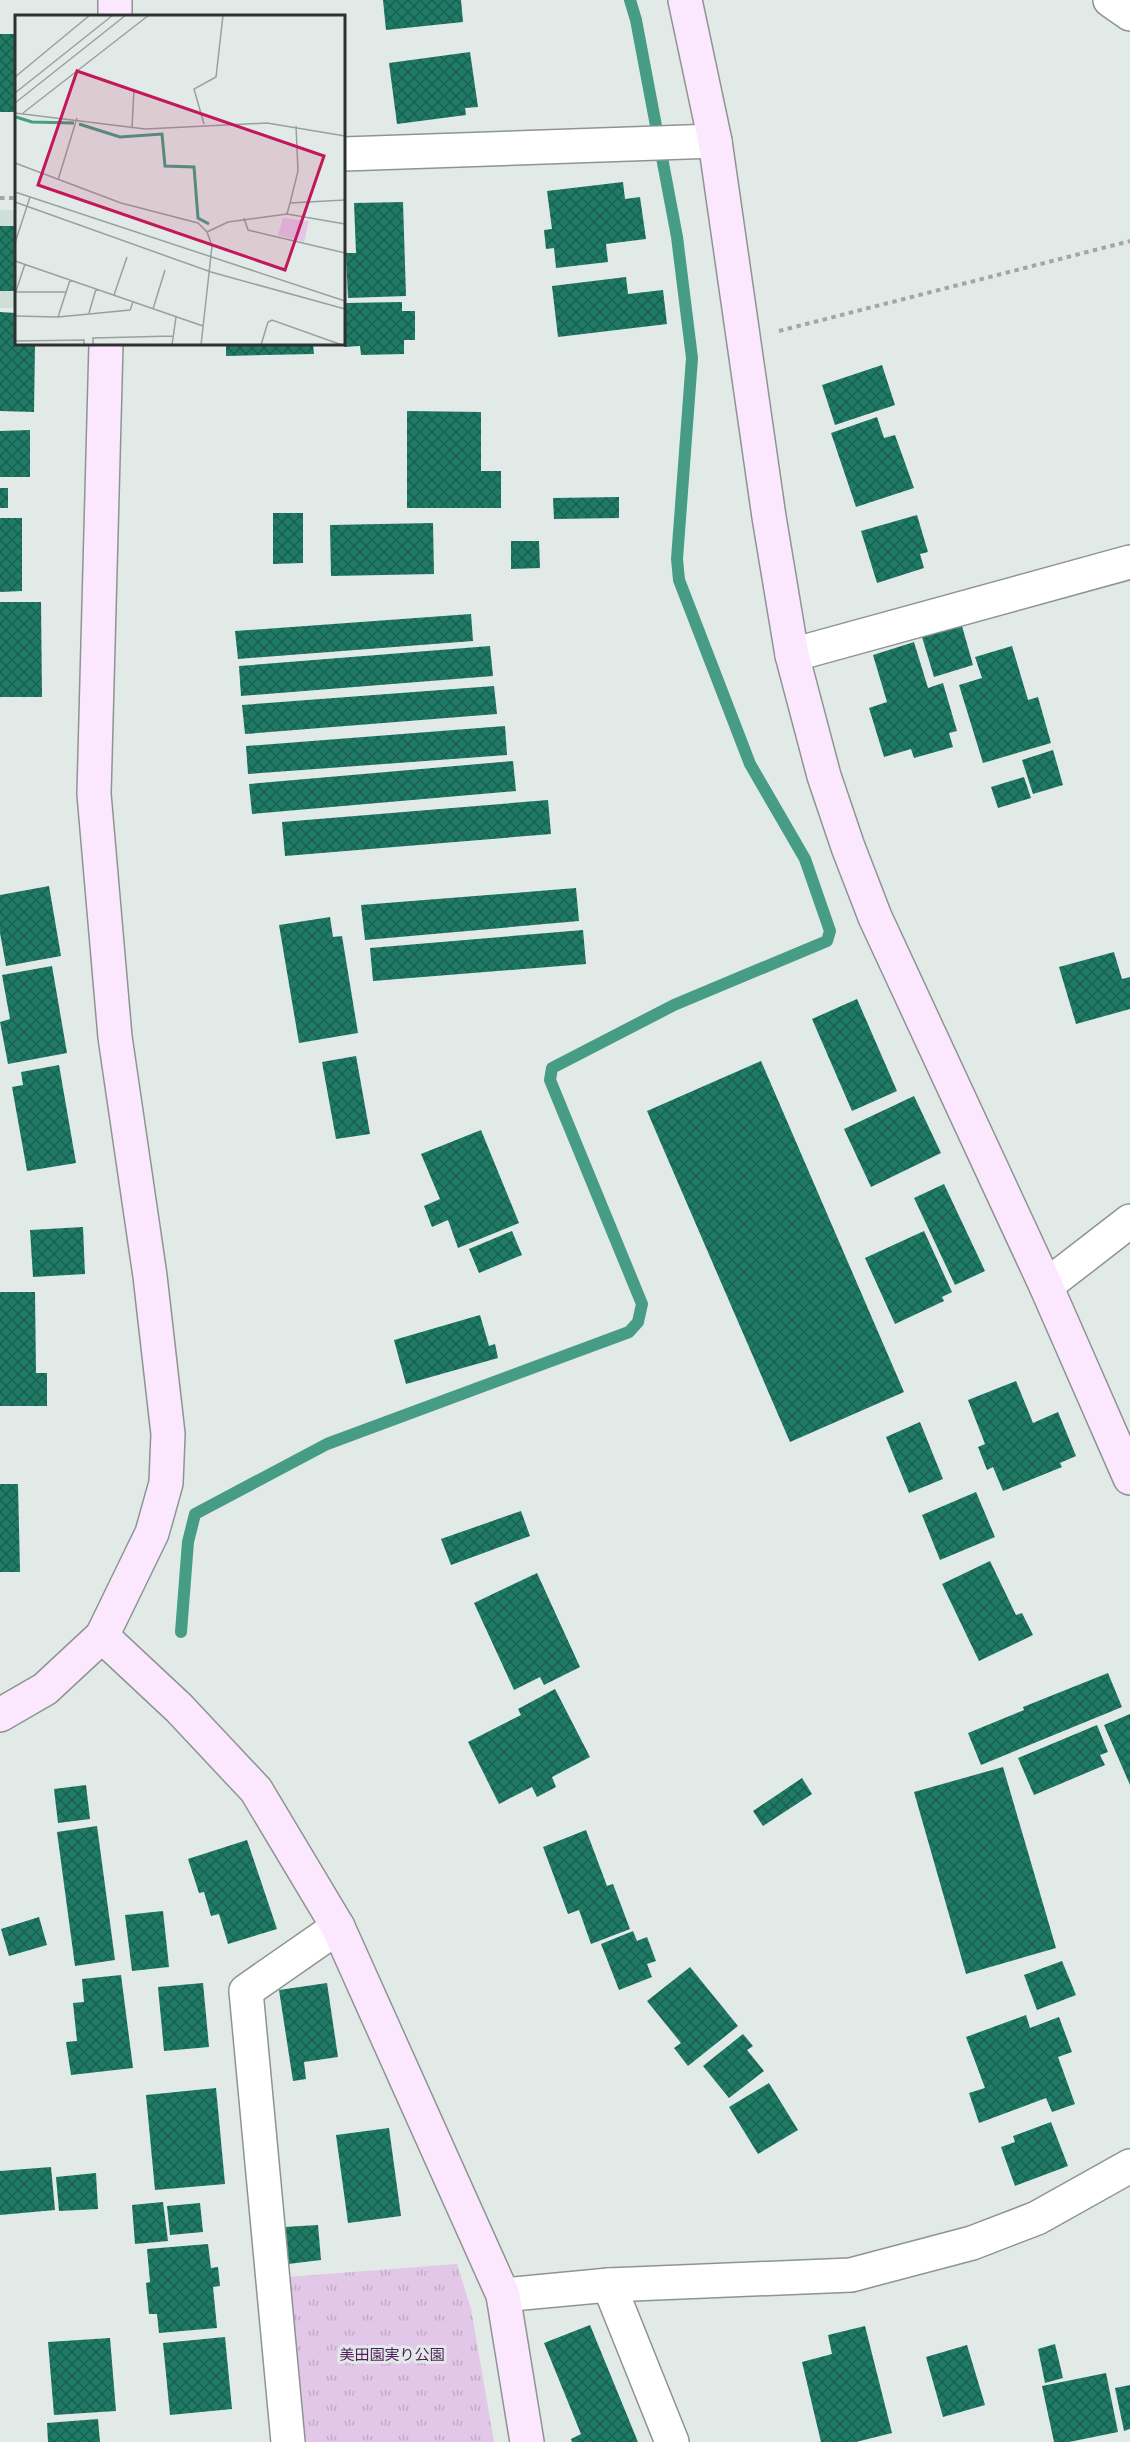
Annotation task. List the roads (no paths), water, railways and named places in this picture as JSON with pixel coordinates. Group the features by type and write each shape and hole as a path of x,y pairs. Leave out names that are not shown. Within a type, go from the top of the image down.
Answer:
{"street":[{"path":"685,0 716,141 769,517 792,655 825,776 848,847 875,917 1046,1286 1130,1478"},
{"path":"1110,0 1130,14"},
{"path":"345,154 716,141"},
{"path":"0,1715 45,1689 102,1636 152,1533 166,1483 168,1434 150,1276 115,1037 94,794 106,345"},
{"path":"792,655 1130,562"},
{"path":"1046,1286 1130,1221"},
{"path":"102,1636 179,1708 256,1791 338,1926 503,2295 527,2442"},
{"path":"288,2442 246,1991 338,1926"},
{"path":"503,2295 609,2285 851,2275 972,2243 1037,2218 1130,2166"},
{"path":"609,2285 672,2442"}],"waterway":[{"path":"181,1632 188,1542 195,1514 327,1444 629,1332 638,1322 642,1304 550,1080 552,1068 674,1005 827,941 830,931 805,859 750,764 679,580 677,559 692,358 677,237 636,20 630,0"}],"park label":[{"name":"美田園実り公園","path":"392,2355"}]}
